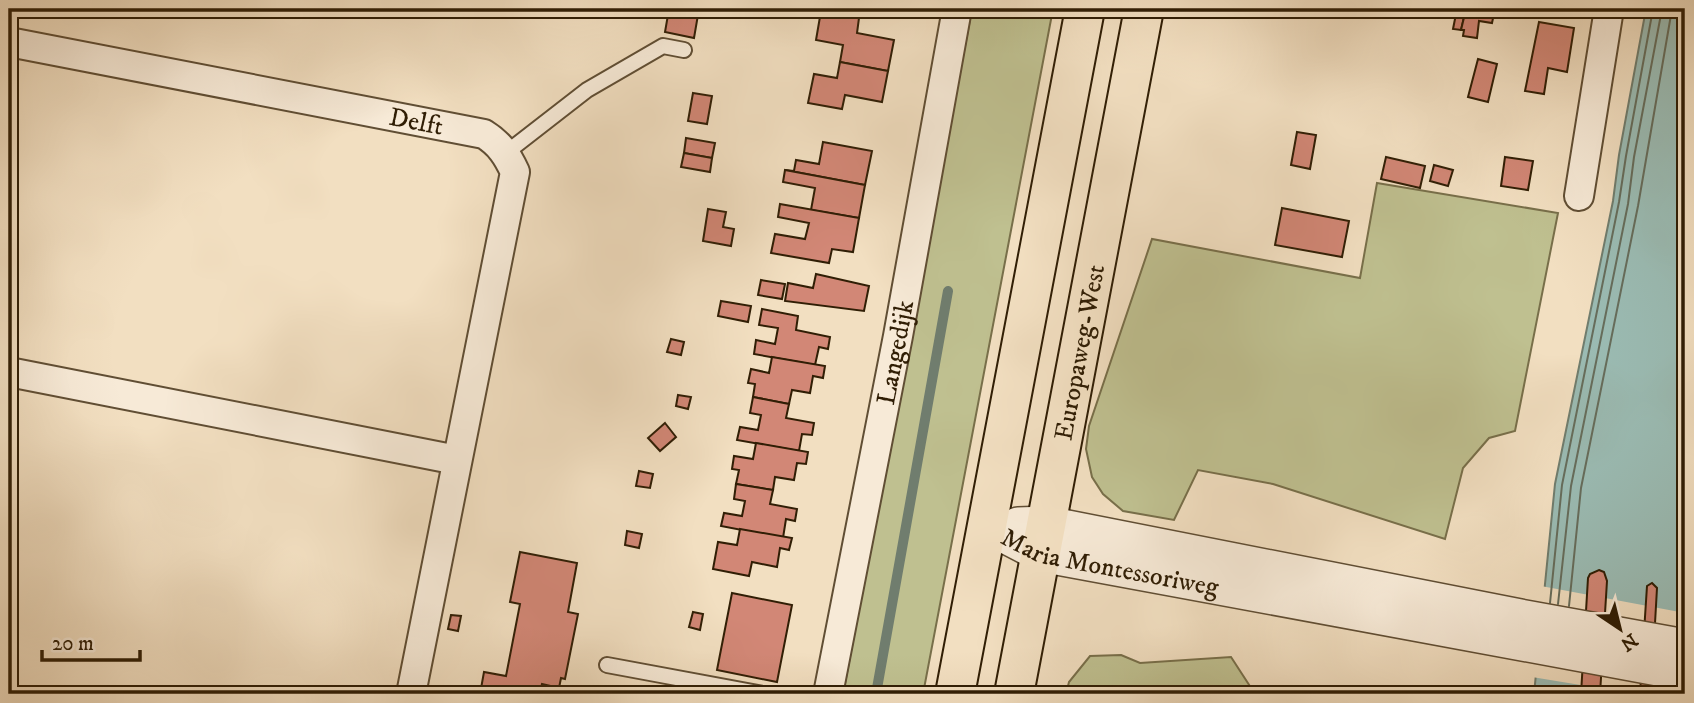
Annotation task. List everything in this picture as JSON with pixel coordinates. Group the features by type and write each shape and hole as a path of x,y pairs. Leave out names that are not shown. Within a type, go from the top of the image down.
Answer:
{"main road":[{"path":"955,694 1085,9"},
{"name":"Europaweg-West","path":"1014,694 1144,9"}],"street":[{"name":"Langedijk","path":"828,694 898,336 957,9"},
{"path":"1579,197 1609,9"},
{"name":"Delft","path":"9,42 484,134 498,143 506,153"},
{"path":"411,694 515,172 506,153"},
{"path":"9,372 457,460"},
{"name":"Maria Montessoriweg","path":"987,526 1518,629 1685,673"},
{"name":"Maria Montessoriweg","path":"1518,629 1685,647"}],"lane":[{"path":"506,153 587,90 663,46 684,50"},
{"path":"607,665 764,694"}],"green space":[{"path":"972,9 1053,9 923,694 843,694"},
{"path":"1377,183 1558,213 1515,431 1489,438 1463,468 1445,539 1273,484 1198,470 1174,520 1123,511 1103,494 1092,477 1086,449 1089,426 1152,239 1360,278"},
{"path":"1121,655 1140,663 1231,657 1255,694 1066,694 1069,682 1090,656"}],"water":[{"path":"1646,9 1685,9 1685,694 1534,694 1555,484 1613,201"}],"pier":[{"path":"1541,586 1685,613 1685,694 1635,694 1532,677"}],"building":[{"path":"669,9 699,9 694,38 665,32"},
{"path":"817,9 852,9 851,17"},
{"path":"1457,9 1466,9 1461,30 1453,29"},
{"path":"1466,9 1495,9 1492,23 1479,21 1477,38 1463,36 1464,30 1461,30"},
{"path":"821,11 859,18 857,33 894,40 888,71 840,62 843,45 816,40"},
{"path":"1539,22 1574,28 1567,72 1548,68 1544,94 1525,91"},
{"path":"1478,59 1497,64 1488,102 1468,97"},
{"path":"840,62 888,71 882,102 845,95 842,109 808,103 814,74 837,78"},
{"path":"693,93 712,96 707,124 688,121"},
{"path":"1297,132 1316,135 1310,169 1291,165"},
{"path":"686,138 715,143 712,158 684,153"},
{"path":"823,142 872,151 865,185 785,170 794,171 796,160 819,164"},
{"path":"684,153 712,158 710,172 681,167"},
{"path":"1386,157 1425,166 1420,188 1381,179"},
{"path":"1505,157 1533,161 1528,190 1501,186"},
{"path":"1434,165 1453,170 1448,186 1430,181"},
{"path":"785,170 865,185 859,218 811,210 815,188 783,182"},
{"path":"780,204 859,218 853,252 832,249 829,263 771,253 775,234 805,239 809,223 778,217"},
{"path":"1282,208 1349,221 1342,257 1275,245"},
{"path":"708,209 726,212 723,227 734,229 731,246 703,241"},
{"path":"816,274 869,286 864,311 785,301 788,283 813,288"},
{"path":"761,280 785,284 782,299 758,295"},
{"path":"721,301 751,306 748,322 718,316"},
{"path":"762,309 798,316 796,330 830,337 828,349 819,347 815,365 754,354 756,340 775,344 778,328 759,325"},
{"path":"671,339 684,342 681,355 667,352"},
{"path":"772,357 825,366 823,378 813,376 810,393 792,390 789,404 753,397 755,384 748,383 751,369 769,373"},
{"path":"678,395 691,397 688,409 676,406"},
{"path":"753,397 789,404 786,418 814,423 812,435 802,434 799,451 737,440 740,427 758,430 761,415 750,413"},
{"path":"665,423 676,437 660,451 648,438"},
{"path":"756,443 808,452 806,464 797,463 794,480 775,477 773,490 736,484 739,470 732,469 734,456 753,459"},
{"path":"639,471 653,474 650,488 636,486"},
{"path":"736,484 773,490 770,504 797,509 795,521 786,519 783,538 721,526 724,513 742,516 745,501 734,499"},
{"path":"740,529 792,538 789,550 780,548 777,567 752,562 749,576 713,569 718,542 737,545"},
{"path":"627,531 642,534 639,548 625,545"},
{"path":"520,552 577,563 568,612 578,614 565,679 561,678 559,688 542,684 540,692 551,694 480,694 484,672 506,676 520,604 510,602"},
{"path":"1599,570 1604,572 1607,581 1600,694 1581,694 1588,578"},
{"path":"1652,583 1657,588 1651,694 1640,694 1647,586"},
{"path":"732,593 792,605 777,682 717,670"},
{"path":"693,612 703,614 700,630 689,627"},
{"path":"451,615 461,616 458,631 448,629"}],"waterway":[{"path":"876,694 948,291"}]}
